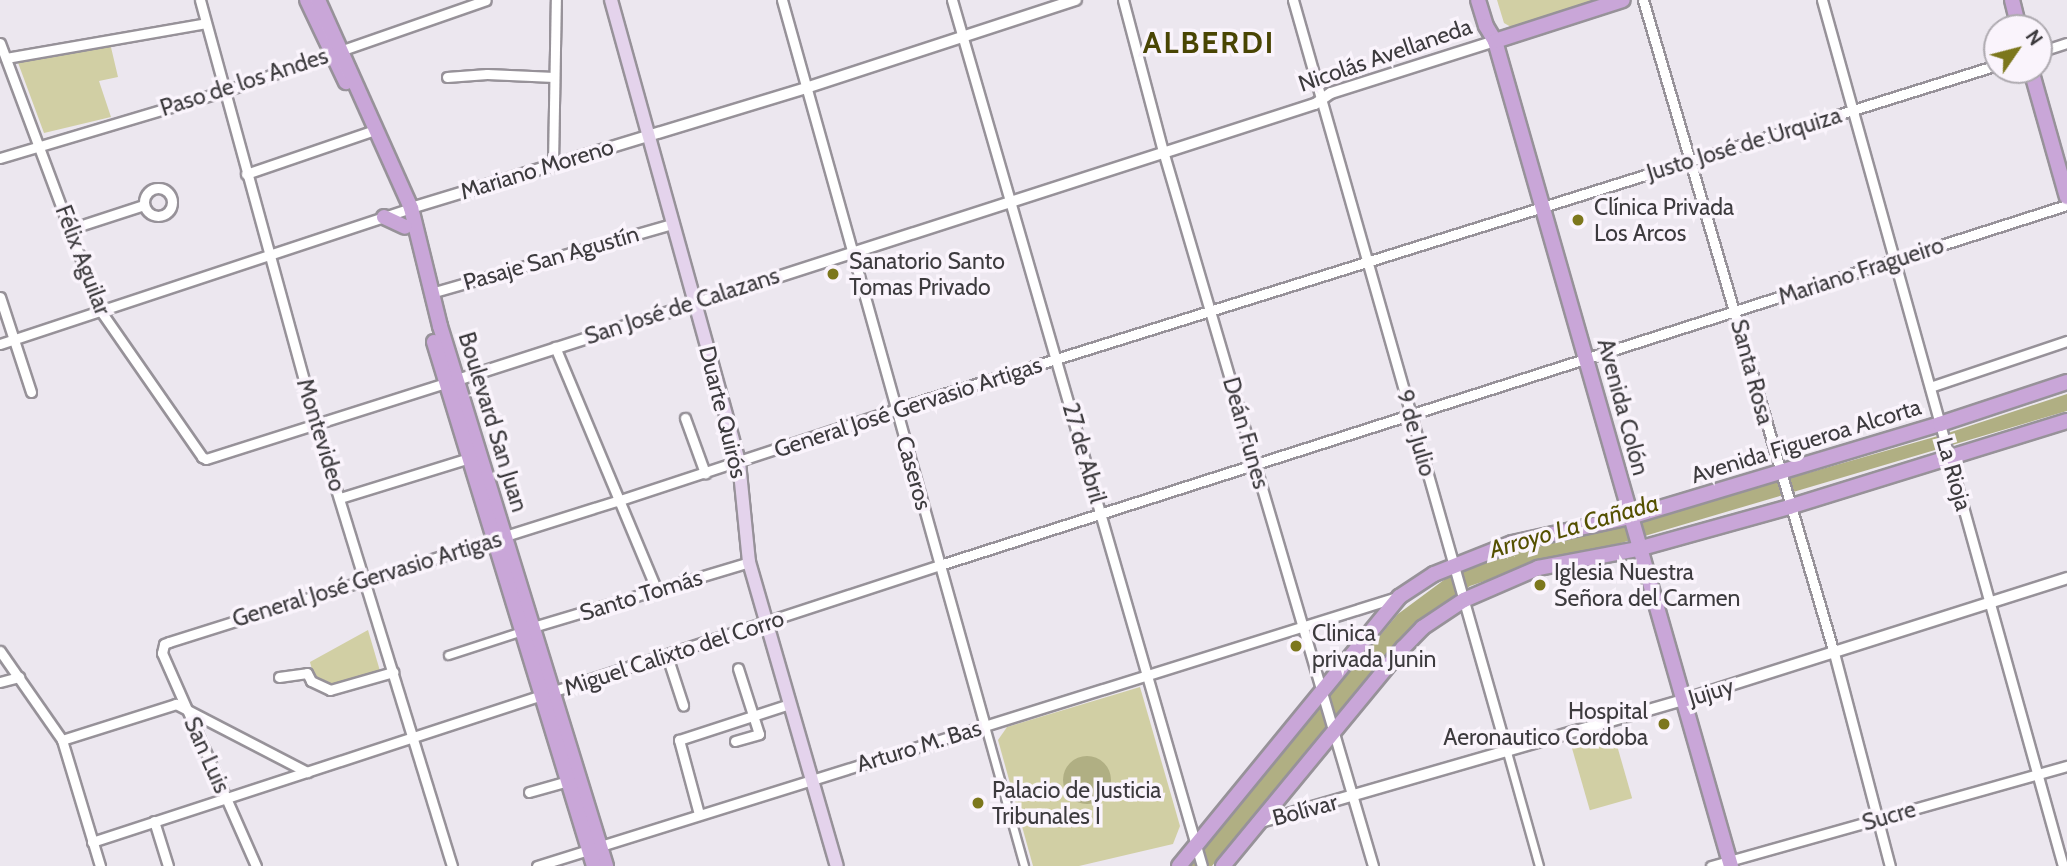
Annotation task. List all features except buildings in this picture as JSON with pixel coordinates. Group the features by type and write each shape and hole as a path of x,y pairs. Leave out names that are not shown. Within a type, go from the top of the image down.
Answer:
{"main road":[{"name":"Boulevard San Juan","path":"307,0 337,51 406,210 431,293 469,458 499,538"},
{"name":"Boulevard San Juan","path":"318,0 369,132 406,210 405,227 595,848 594,866"},
{"name":"Duarte Quirós","path":"611,0 739,462 749,562 837,866"},
{"name":"Avenida Colón","path":"1478,0 1486,26 1495,41 1587,360 1638,549 1730,863"},
{"name":"Avenida Colón","path":"1488,0 1495,23 1495,41"},
{"name":"Nicolás Avellaneda","path":"1495,41 1623,0"},
{"path":"2035,84 2067,197"},
{"path":"384,216 405,227"},
{"name":"Avenida Figueroa Alcorta","path":"1179,866 1399,597 1454,564 1528,539 1630,517 1780,474 2067,382"},
{"path":"1223,866 1422,628 1464,600 1538,568 1638,549 2067,421"},
{"name":"Boulevard San Juan","path":"548,694 568,781 595,848 606,866"}],"street":[{"name":"Montevideo","path":"200,0 316,424 452,866"},
{"name":"Paso de los Andes","path":"0,158 225,91 486,0"},
{"path":"553,164 556,0"},
{"name":"Caseros","path":"782,0 1024,866"},
{"name":"27 de Abril","path":"952,0 1202,866"},
{"name":"Mariano Moreno","path":"0,344 384,216 806,88 1076,0"},
{"name":"Deán Funes","path":"1123,0 1163,151 1373,866"},
{"name":"9 de Julio","path":"1293,0 1539,866"},
{"name":"Santa Rosa","path":"1643,0 1834,653 1890,866"},
{"name":"La Rioja","path":"1822,0 1989,601 2015,681 2063,866"},
{"path":"6,58 206,23"},
{"name":"Nicolás Avellaneda","path":"1163,151 1315,104 1322,97 1495,41"},
{"name":"Félix Aguilar","path":"0,43 100,310 202,457"},
{"name":"Justo José de Urquiza","path":"1211,310 1983,69"},
{"path":"447,76 487,74 554,77"},
{"path":"246,174 369,132"},
{"name":"San José de Calazans","path":"202,457 206,459 451,382 1163,151"},
{"path":"70,229 144,205"},
{"name":"Mariano Fragueiro","path":"1256,466 2067,205"},
{"name":"Pasaje San Agustín","path":"431,293 672,224"},
{"path":"0,297 31,392"},
{"name":"General José Gervasio Artigas","path":"164,644 1211,310"},
{"path":"1930,387 2067,341"},
{"path":"555,347 617,501 657,591"},
{"path":"685,418 705,473"},
{"path":"340,498 469,458"},
{"name":"Miguel Calixto del Corro","path":"92,842 940,565 1256,466"},
{"name":"Santo Tomás","path":"448,655 749,562"},
{"name":"Jujuy","path":"1353,798 1683,701 2067,578"},
{"name":"Arturo M. Bas","path":"537,866 1399,597"},
{"name":"San Luis","path":"164,644 162,653 256,866"},
{"path":"0,651 62,740 100,866"},
{"path":"667,656 683,705"},
{"path":"735,741 759,734 738,668"},
{"path":"279,677 307,673 311,681 330,690 393,672"},
{"path":"0,682 19,677"},
{"path":"62,740 173,704 185,706 307,772"},
{"path":"699,814 679,740 790,704"},
{"name":"Sucre","path":"1711,866 1730,863 2067,766"},
{"path":"529,792 568,781"},
{"name":"Bolívar","path":"1257,823 1353,798"},
{"path":"154,821 168,866"}],"shaded area":[{"path":"1497,0 1601,0 1511,27 1504,23"},
{"path":"110,43 118,77 99,81 111,117 44,133 17,60"},
{"path":"2067,394 2067,411 1621,543 1558,556 1470,586 1406,634 1212,866 1187,866 1398,614 1452,574 1551,539 1614,528 1945,434"},
{"path":"368,630 380,671 326,686 315,681 310,662"},
{"path":"1140,687 1180,826 1173,844 1079,866 1033,866 998,740 1007,727"},
{"path":"1612,728 1632,798 1590,810 1570,740"},
{"path":"1087,756 1104,763 1111,780 1104,797 1087,804 1070,797 1063,780 1070,763"}],"place":[{"name":"Clínica Privada Los Arcos","path":"1578,220"},
{"name":"Sanatorio Santo Tomas Privado","path":"833,274"},
{"name":"Iglesia Nuestra Señora del Carmen","path":"1540,585"},
{"name":"Clinica privada Junin","path":"1296,646"},
{"name":"Hospital Aeronautico Cordoba","path":"1664,724"},
{"name":"Palacio de Justicia Tribunales I","path":"978,803"}],"district":[{"name":"ALBERDI","path":"1209,43"}],"water label":[{"name":"Arroyo La Cañada","path":"1574,526"}]}
